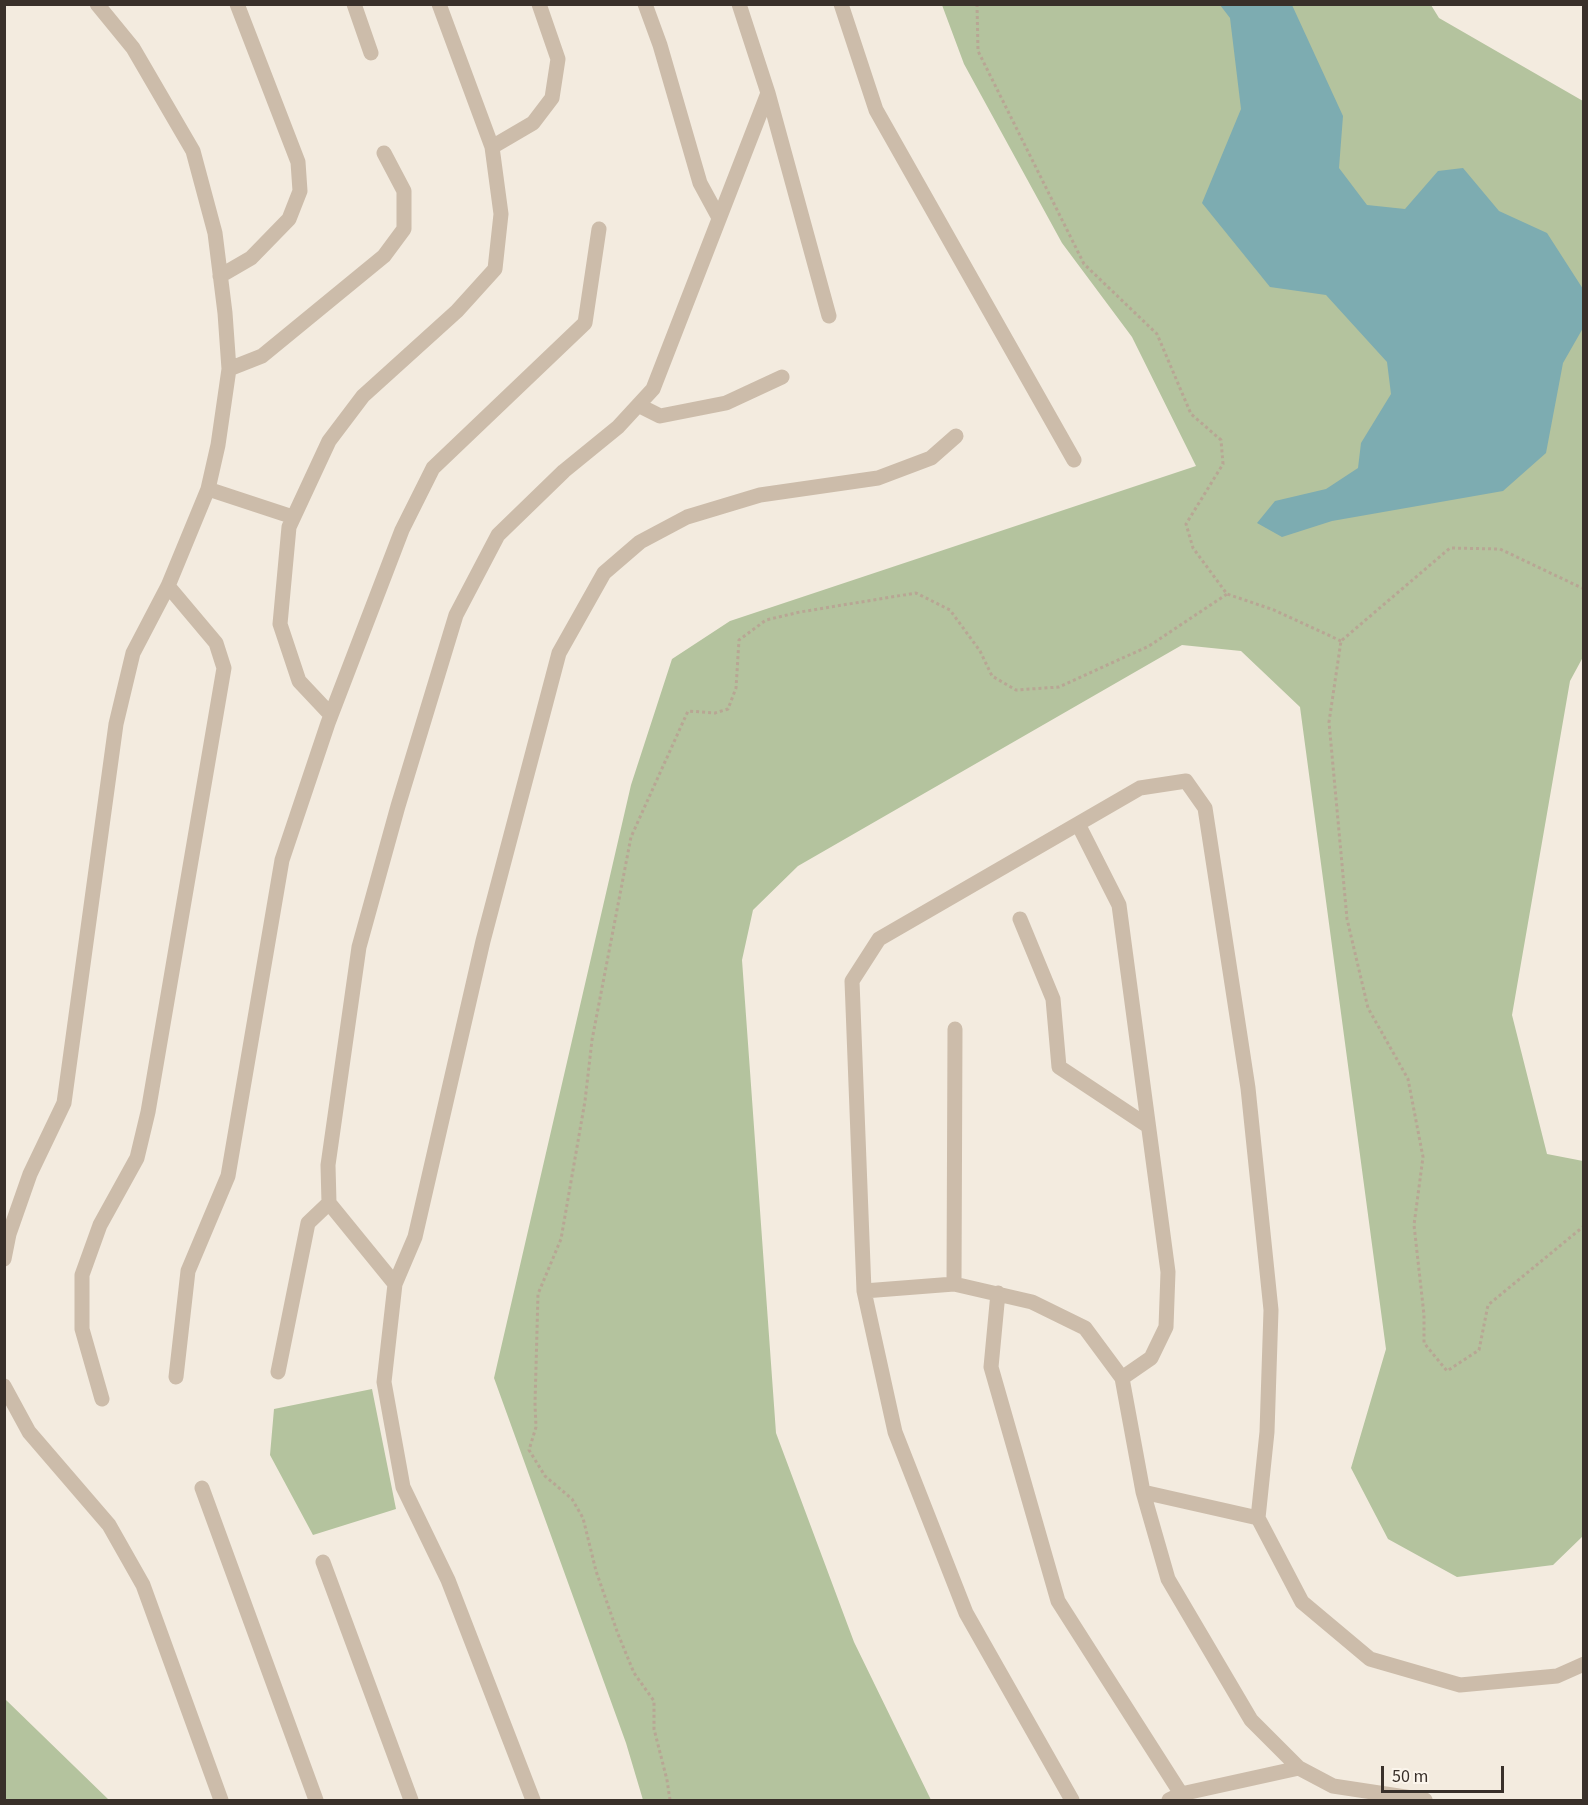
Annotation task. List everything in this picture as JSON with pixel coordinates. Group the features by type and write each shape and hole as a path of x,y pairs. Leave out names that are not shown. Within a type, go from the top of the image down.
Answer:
{"street":[{"path":"4,1259 9,1234 30,1174 64,1103 116,724 133,653 168,586 208,489 218,445 229,369 215,232 193,151 133,48 97,4"},
{"path":"220,276 250,258 289,219 300,192 297,162 237,4"},
{"path":"354,4 371,53"},
{"path":"331,715 299,681 280,624 288,527 329,441 363,396 457,311 495,269 501,214 492,147 439,4"},
{"path":"492,147 533,123 552,98 558,59 539,4"},
{"path":"645,4 660,45 700,183 719,218"},
{"path":"739,4 768,93 829,316"},
{"path":"841,4 876,110 1074,460"},
{"path":"395,1284 329,1203 328,1165 360,947 398,806 456,615 498,535 564,471 618,427 653,389 768,93"},
{"path":"229,369 262,356 384,256 404,228 404,190 384,153"},
{"path":"176,1377 188,1271 228,1176 282,860 331,715 402,530 433,468 585,323 599,228"},
{"path":"638,405 660,416 726,403 782,377"},
{"path":"533,1800 448,1580 403,1487 384,1383 395,1284 415,1237 483,942 559,652 604,573 640,542 687,517 760,495 878,478 931,459 956,435"},
{"path":"208,489 293,517"},
{"path":"102,1399 82,1329 82,1275 99,1225 137,1158 224,668 216,643 168,586"},
{"path":"1072,1800 966,1613 895,1432 864,1291 852,981 879,939 1140,788 1186,782 1205,808 1248,1088 1271,1310 1267,1432 1258,1518 1302,1602 1370,1659 1460,1685 1557,1676 1584,1664"},
{"path":"1078,824 1119,905 1168,1272 1166,1327 1151,1358 1122,1378"},
{"path":"1020,920 1053,999 1059,1067 1148,1126"},
{"path":"954,1284 955,1029"},
{"path":"278,1372 308,1223 329,1203"},
{"path":"864,1291 954,1284 1032,1302 1084,1328 1122,1378 1143,1492 1168,1579 1251,1720 1299,1768 1334,1793 1425,1800"},
{"path":"998,1293 991,1366 1058,1601 1178,1798 1299,1768"},
{"path":"4,1386 29,1432 109,1525 143,1585 221,1800"},
{"path":"202,1488 316,1800"},
{"path":"1143,1492 1258,1518"},
{"path":"323,1562 411,1800"}],"path":[{"path":"977,4 978,51 1084,264 1157,334 1191,414 1221,440 1222,464 1186,524 1193,548 1227,594 1274,610 1341,641"},
{"path":"1584,589 1500,549 1450,548 1341,641 1329,722 1347,919 1368,1008 1408,1079 1423,1157 1414,1225 1424,1315 1424,1343 1448,1371 1479,1350 1488,1305 1584,1226"},
{"path":"670,1800 654,1729 654,1701 634,1673 618,1634 596,1571 583,1518 573,1499 545,1476 530,1450 536,1427 538,1294 561,1239 585,1101 592,1040 631,837 688,711 715,713 728,709 736,688 740,640 766,620 800,612 916,593 950,610 980,651 992,676 1016,690 1059,687 1149,646 1227,594"}],"green space":[{"path":"942,5 1431,5 1439,18 1583,101 1583,657 1570,681 1512,1015 1547,1154 1583,1161 1583,1536 1553,1565 1457,1577 1388,1539 1351,1468 1386,1349 1300,707 1241,651 1182,645 798,866 753,910 742,960 776,1433 854,1642 931,1800 643,1800 626,1743 494,1378 631,785 672,659 730,621 1196,466 1132,337 1062,243 964,64"},
{"path":"372,1389 396,1509 313,1535 270,1455 274,1409"},
{"path":"5,1699 109,1800 5,1800"}],"water":[{"path":"1220,5 1292,5 1343,116 1339,168 1367,205 1405,209 1438,171 1463,168 1499,211 1547,233 1583,289 1583,328 1563,363 1546,453 1503,491 1332,521 1282,537 1257,523 1275,501 1326,489 1358,468 1361,443 1391,394 1387,362 1326,295 1270,287 1202,203 1241,109 1230,18"}]}
